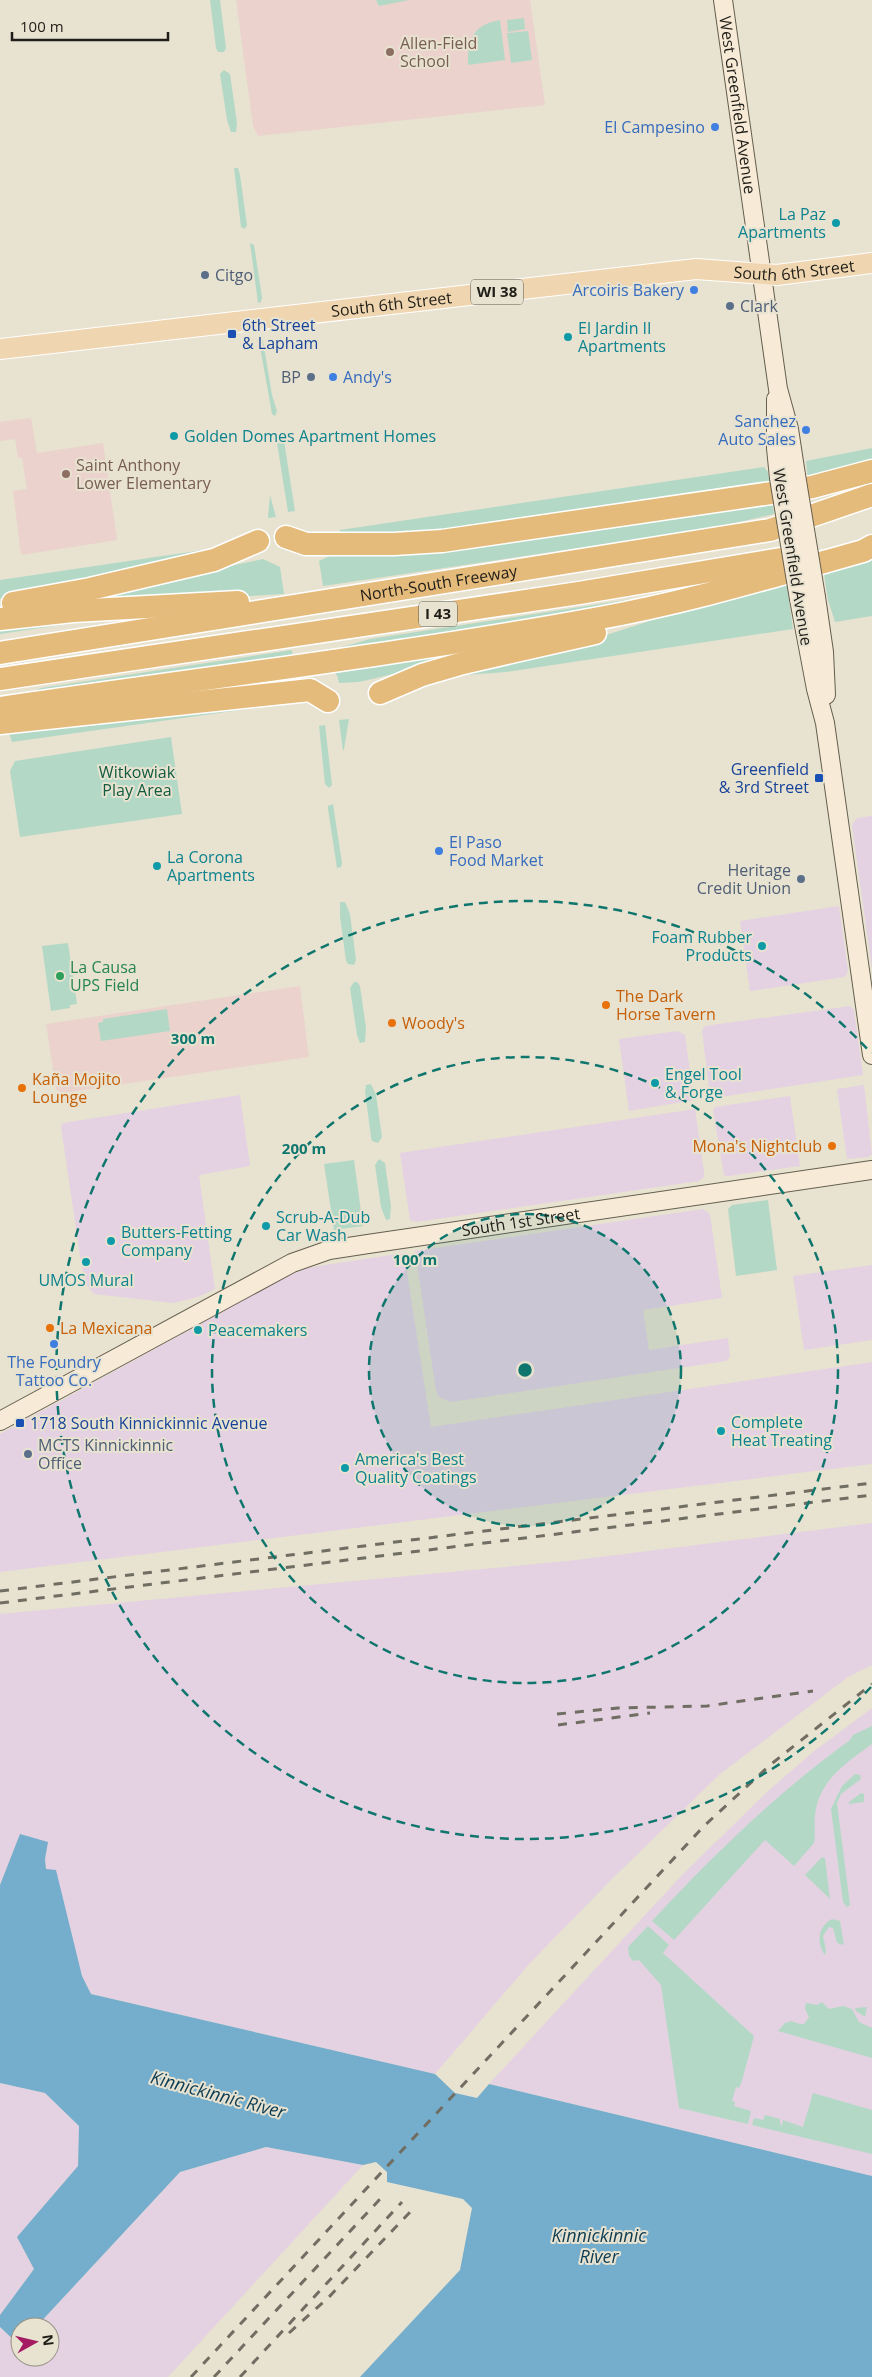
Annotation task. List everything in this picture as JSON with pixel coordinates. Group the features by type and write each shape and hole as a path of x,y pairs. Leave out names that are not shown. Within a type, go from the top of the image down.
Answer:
{"highway":[{"path":"286,537 306,544 394,544 442,541 812,487 872,471"},
{"name":"North-South Freeway","path":"0,653 770,530 872,495"},
{"name":"North-South Freeway","path":"0,679 579,594 776,561 872,533"},
{"path":"0,606 90,589 214,560 258,541"},
{"path":"0,708 338,660 594,619 759,580 863,551 872,546"},
{"path":"380,693 422,675 462,663 645,620 759,580"},
{"path":"0,619 73,611 361,595"},
{"path":"0,723 310,690 328,701"}],"main road":[{"name":"West Greenfield Avenue","path":"723,0 778,389 775,430 788,477 808,598 816,689 825,723 872,1055"},
{"name":"South 6th Street","path":"0,349 696,269 761,274 802,274 872,263"},
{"name":"South 1st Street","path":"0,1421 292,1262 329,1250 872,1170"}],"shaded area":[{"name":"Allen-Field School","path":"236,0 530,0 545,105 258,136 253,126"},
{"name":"Saint Anthony Lower Elementary","path":"31,418 37,453 103,443 117,540 21,555 13,491 27,489 22,458 18,458 15,439 0,441 0,422"},
{"path":"872,816 872,969 852,825 857,818"},
{"path":"839,906 848,971 845,977 750,991 740,921"},
{"path":"300,986 309,1057 62,1093 56,1089 46,1024"},
{"path":"850,1006 854,1010 863,1075 714,1098 710,1096 702,1031 705,1026"},
{"name":"Engel Tool & Forge","path":"678,1031 685,1035 694,1100 629,1111 619,1039"},
{"path":"864,1085 872,1154 868,1157 847,1159 837,1089"},
{"path":"240,1095 250,1166 199,1175 215,1289 198,1297 173,1303 94,1294 85,1283 81,1262 61,1127 63,1123"},
{"path":"790,1096 800,1166 724,1175 713,1110 715,1107"},
{"path":"695,1109 704,1172 704,1177 699,1181 416,1222 410,1220 400,1153"},
{"path":"703,1209 710,1214 722,1298 643,1310 649,1350 728,1338 730,1356 726,1361 451,1402 439,1397 436,1391 415,1251"},
{"path":"404,1253 431,1427 872,1362 872,1464 0,1572 0,1434 284,1278 306,1268"},
{"path":"872,1265 872,1340 804,1350 793,1276"},
{"path":"872,1523 872,1665 848,1677 720,1774 614,1877 530,1963 435,2074 91,1994 82,1976 46,1869 47,1842 20,1835 0,1885 0,1614 568,1561"},
{"path":"872,1708 872,2176 489,2084 683,1874 768,1791 813,1752"},
{"path":"0,2083 45,2093 79,2126 78,2166 17,2237 34,2269 0,2315"},
{"path":"266,2147 363,2165 168,2377 0,2377 0,2327 10,2336 10,2367 60,2367 60,2317 45,2317 180,2172"}],"green space":[{"path":"210,0 220,0 226,48 224,52 218,52 216,48"},
{"path":"376,0 409,0 379,6"},
{"path":"524,18 525,29 508,32 507,20"},
{"path":"500,20 505,60 468,65 469,48 474,35 483,25"},
{"path":"528,31 532,60 511,63 507,33"},
{"path":"224,70 230,74 237,123 236,132 231,132 227,120 220,74"},
{"path":"234,168 238,168 240,175 247,225 245,229 241,227"},
{"path":"250,243 254,245 262,297 261,302 258,303"},
{"path":"262,335 272,395 277,411 275,416 272,414 259,341 259,336"},
{"path":"278,437 284,441 295,511 288,512 277,443"},
{"path":"872,448 872,465 808,480 806,461"},
{"path":"764,467 768,472 770,485 426,534 340,533 340,530"},
{"path":"270,495 276,517 268,518"},
{"path":"772,501 774,514 714,528 323,586 319,561 334,554 402,556"},
{"path":"210,549 111,578 0,599 0,580"},
{"path":"872,551 872,616 835,622 828,600 823,568"},
{"path":"263,559 280,567 284,594 47,608 111,591"},
{"path":"786,577 793,629 507,672 451,676 600,637"},
{"path":"685,591 629,608 332,650 370,639"},
{"path":"87,621 0,634 0,624"},
{"path":"588,629 359,682 339,683 334,664"},
{"path":"292,650 293,660 31,693 41,688"},
{"path":"274,703 275,705 12,742 7,726"},
{"path":"349,719 344,749 343,751 339,720"},
{"path":"325,725 332,785 329,788 325,784 319,726"},
{"name":"Witkowiak Play Area","path":"171,737 182,814 20,837 10,771 15,761"},
{"path":"333,804 342,863 341,867 337,868 328,809 328,806"},
{"path":"340,902 345,902 350,914 356,960 354,965 348,964 346,961 340,917"},
{"name":"La Causa UPS Field","path":"68,943 77,1004 70,1005 70,1008 51,1011 42,946"},
{"path":"354,982 357,982 360,986 366,1028 365,1042 360,1043 357,1035 350,988"},
{"path":"167,1009 170,1031 101,1041 98,1023 103,1022 103,1019"},
{"path":"371,1084 376,1095 382,1137 378,1143 372,1141 365,1092 366,1085"},
{"path":"379,1159 385,1163 391,1206 390,1219 386,1220 381,1207 375,1165"},
{"path":"354,1160 363,1226 334,1230 324,1164"},
{"path":"768,1200 777,1270 736,1276 728,1209 732,1205"},
{"path":"872,1726 872,1744 835,1774 822,1792 815,1815 814,1843 794,1866 765,1840 674,1940 652,1921 698,1872 771,1803 850,1740 853,1735"},
{"path":"855,1774 860,1775 861,1779 841,1794 837,1803 850,1905 847,1907 843,1902 831,1809 842,1786"},
{"path":"861,1793 864,1794 864,1802 849,1804 849,1802"},
{"path":"822,1857 825,1858 830,1899 805,1875"},
{"path":"832,1919 840,1921 844,1945 837,1943 833,1928 829,1927 823,1936 826,1950 825,1955 820,1945 820,1935 827,1922"},
{"path":"648,1926 669,1945 663,1953 754,2036 742,2081 739,2088 736,2087 732,2101 735,2102 734,2106 751,2111 748,2124 679,2108 661,1985 639,1960 633,1961 629,1956 628,1947"},
{"path":"822,2002 829,2009 843,2006 852,2009 859,2022 872,2028 872,2058 778,2031 785,2023 791,2021 804,2024 809,2017 805,2009 806,2003 817,2005"},
{"path":"867,2007 865,2017 856,2011 855,2008"},
{"path":"813,2093 872,2110 872,2154 752,2125 754,2118 763,2120 765,2115 780,2119 780,2124 782,2125 783,2120 803,2127"}],"water":[{"name":"Kinnickinnic River","path":"20,1834 48,1842 45,1859 46,1869 56,1870 82,1976 91,1994 435,2074 455,2093 477,2098 489,2084 872,2176 872,2377 360,2377 460,2270 472,2208 463,2199 387,2182 387,2172 376,2162 363,2165 266,2147 180,2172 45,2317 10,2317 10,2336 0,2327 0,2315 34,2269 17,2237 78,2166 79,2126 45,2093 0,2083 0,1885"}],"railway":[{"path":"0,1591 872,1483"},
{"path":"0,1603 872,1495"},
{"path":"191,2377 704,1826 770,1765 872,1684"},
{"path":"557,1714 618,1708 707,1706 813,1691"},
{"path":"558,1725 650,1713"},
{"path":"214,2377 381,2198"},
{"path":"240,2377 402,2202"},
{"path":"289,2333 328,2298 412,2210"}],"place":[{"name":"Allen-Field School","path":"390,52"},
{"name":"El Campesino","path":"715,127"},
{"name":"La Paz Apartments","path":"836,223"},
{"name":"Citgo","path":"205,275"},
{"name":"Arcoiris Bakery","path":"694,290"},
{"name":"Clark","path":"730,306"},
{"name":"6th Street & Lapham","path":"232,334"},
{"name":"El Jardin II Apartments","path":"568,337"},
{"name":"BP","path":"311,377"},
{"name":"Andy's","path":"333,377"},
{"name":"Sanchez Auto Sales","path":"806,430"},
{"name":"Golden Domes Apartment Homes","path":"174,436"},
{"name":"Saint Anthony Lower Elementary","path":"66,474"},
{"name":"Greenfield & 3rd Street","path":"819,778"},
{"name":"El Paso Food Market","path":"439,851"},
{"name":"La Corona Apartments","path":"157,866"},
{"name":"Heritage Credit Union","path":"801,879"},
{"name":"Foam Rubber Products","path":"762,946"},
{"name":"La Causa UPS Field","path":"60,976"},
{"name":"The Dark Horse Tavern","path":"606,1005"},
{"name":"Woody's","path":"392,1023"},
{"name":"Engel Tool & Forge","path":"655,1083"},
{"name":"Kaña Mojito Lounge","path":"22,1088"},
{"name":"Mona's Nightclub","path":"832,1146"},
{"name":"Scrub-A-Dub Car Wash","path":"266,1226"},
{"name":"Butters-Fetting Company","path":"111,1241"},
{"name":"UMOS Mural","path":"86,1262"},
{"name":"La Mexicana","path":"50,1328"},
{"name":"Peacemakers","path":"198,1330"},
{"name":"The Foundry Tattoo Co.","path":"54,1344"},
{"name":"1718 South Kinnickinnic Avenue","path":"20,1423"},
{"name":"Complete Heat Treating","path":"721,1431"},
{"name":"MCTS Kinnickinnic Office","path":"28,1454"},
{"name":"America's Best Quality Coatings","path":"345,1468"}]}
